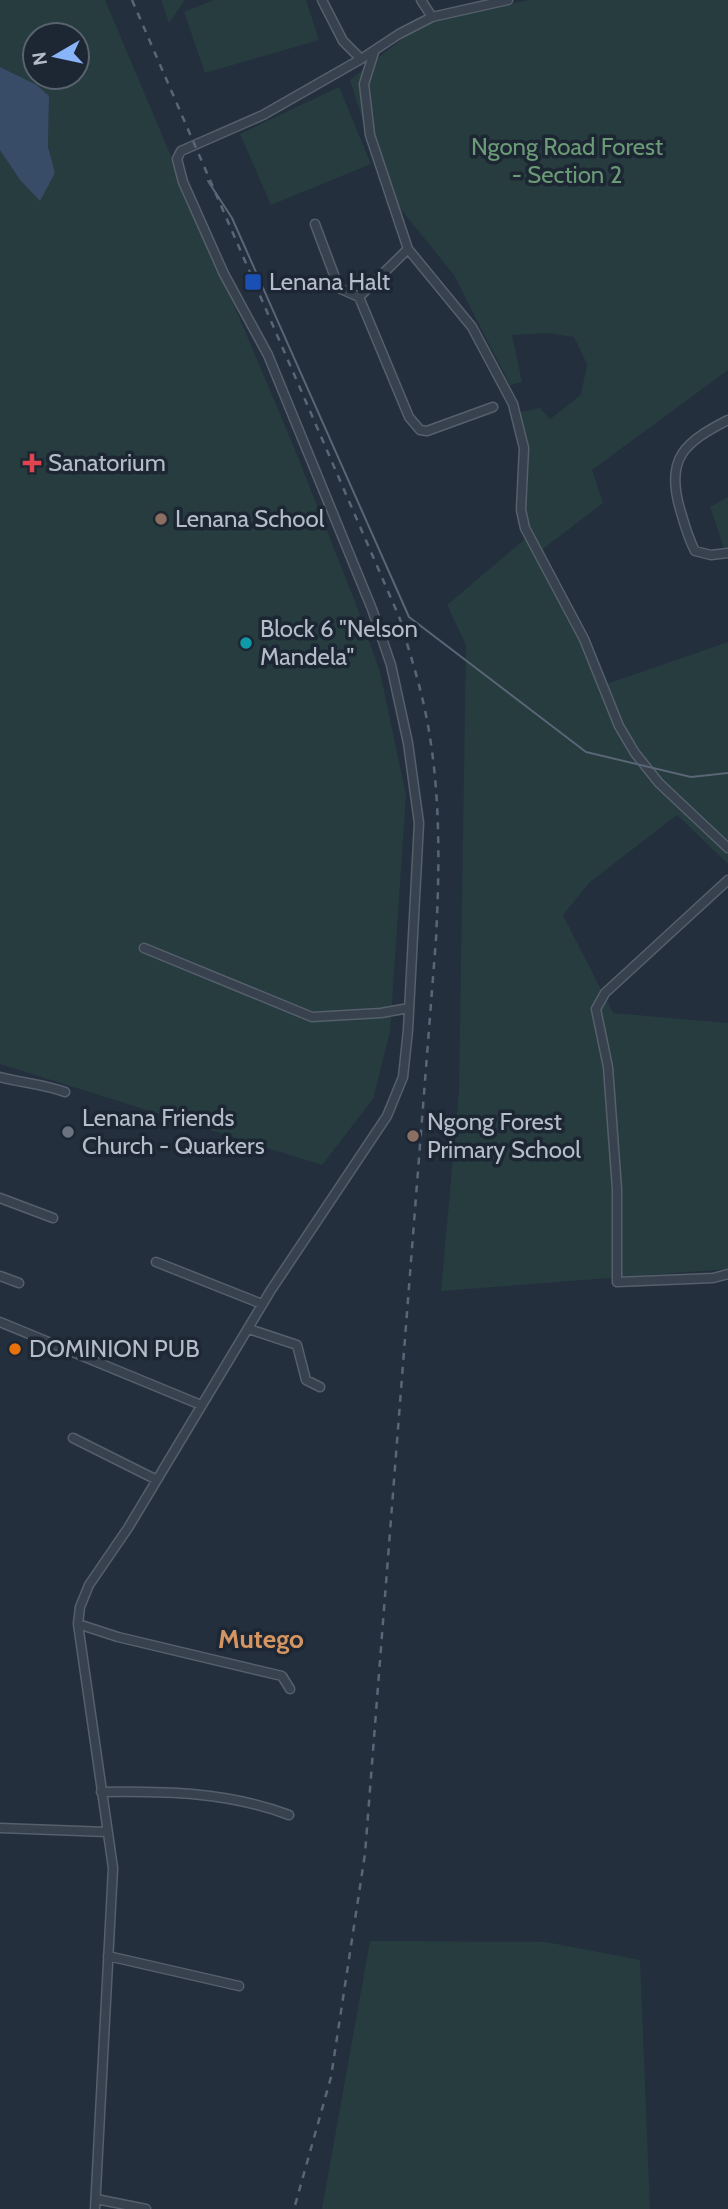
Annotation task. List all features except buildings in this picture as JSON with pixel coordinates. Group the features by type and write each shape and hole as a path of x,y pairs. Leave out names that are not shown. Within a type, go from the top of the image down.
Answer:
{"street":[{"path":"322,0 343,41 361,59"},
{"path":"421,0 432,17"},
{"path":"95,2209 113,1868 78,1624 80,1607 89,1586 128,1528 262,1304 398,1096 406,1054 419,823 413,767 391,666 372,609 268,355 224,274 183,182 177,159 181,151 263,116 432,17 508,0"},
{"path":"374,52 364,84 370,135 408,249 472,327 513,404 524,448 522,521 584,639 625,737 659,783 728,848"},
{"path":"316,224 339,288 359,297 409,417 421,430 434,430 494,407"},
{"path":"359,297 408,249"},
{"path":"728,420 705,432 686,448 676,461 674,477 676,496 695,551 711,555 728,554"},
{"path":"728,880 605,993 596,1009 608,1066 617,1189 617,1282 713,1278 728,1274"},
{"path":"144,948 312,1017 409,1008"},
{"path":"0,1077 29,1086 43,1084 65,1092"},
{"path":"0,1198 53,1218"},
{"path":"156,1262 262,1304"},
{"path":"0,1276 19,1283"},
{"path":"0,1322 201,1405"},
{"path":"249,1329 297,1345 306,1380 320,1387"},
{"path":"73,1438 155,1479"},
{"path":"78,1624 118,1637 282,1676 290,1689"},
{"path":"101,1792 152,1791 238,1798 289,1815"},
{"path":"0,1828 107,1832"},
{"path":"108,1956 239,1986"},
{"path":"96,2199 146,2209"}],"green space":[{"name":"Lenana School","path":"0,0 105,0 291,440 380,672 406,795 390,1032 373,1099 322,1165 0,1064 0,150 20,180 40,201 54,173 48,147 49,96 44,91 91,91 91,21 21,21 21,77 0,67"},
{"path":"161,0 185,0 169,23"},
{"path":"214,0 306,0 319,40 205,73 184,12"},
{"name":"Ngong Road Forest - Section 2","path":"529,0 728,0 728,370 592,470 603,503 543,549 598,687 728,642 728,864 677,815 590,882 563,915 613,1013 728,1023 728,1269 441,1291 459,1091 466,645 447,605 525,539 529,450 520,412 540,408 550,419 581,395 587,364 574,337 546,333 512,335 522,382 510,385 454,275 385,190 350,80 422,23"},
{"path":"339,87 371,164 271,205 240,134"},
{"path":"728,497 728,560 710,507"},
{"path":"370,1941 546,1942 640,1960 650,2209 322,2209"}],"water":[{"path":"0,67 21,77 21,91 44,91 49,96 48,147 55,173 40,201 20,180 0,150"}],"tram line":[{"path":"208,181 232,218 409,617 586,752 691,777 728,773"}],"railway":[{"path":"132,0 400,619 422,697 436,787 436,939 365,1854 331,2077 294,2209"}],"place":[{"name":"Lenana Halt","path":"253,282"},
{"name":"Sanatorium","path":"32,463"},
{"name":"Lenana School","path":"161,519"},
{"name":"Block 6 \"Nelson Mandela\"","path":"246,643"},
{"name":"Lenana Friends Church - Quarkers","path":"68,1132"},
{"name":"Ngong Forest Primary School","path":"413,1136"},
{"name":"DOMINION PUB","path":"15,1349"}],"district":[{"name":"Mutego","path":"261,1639"}]}
